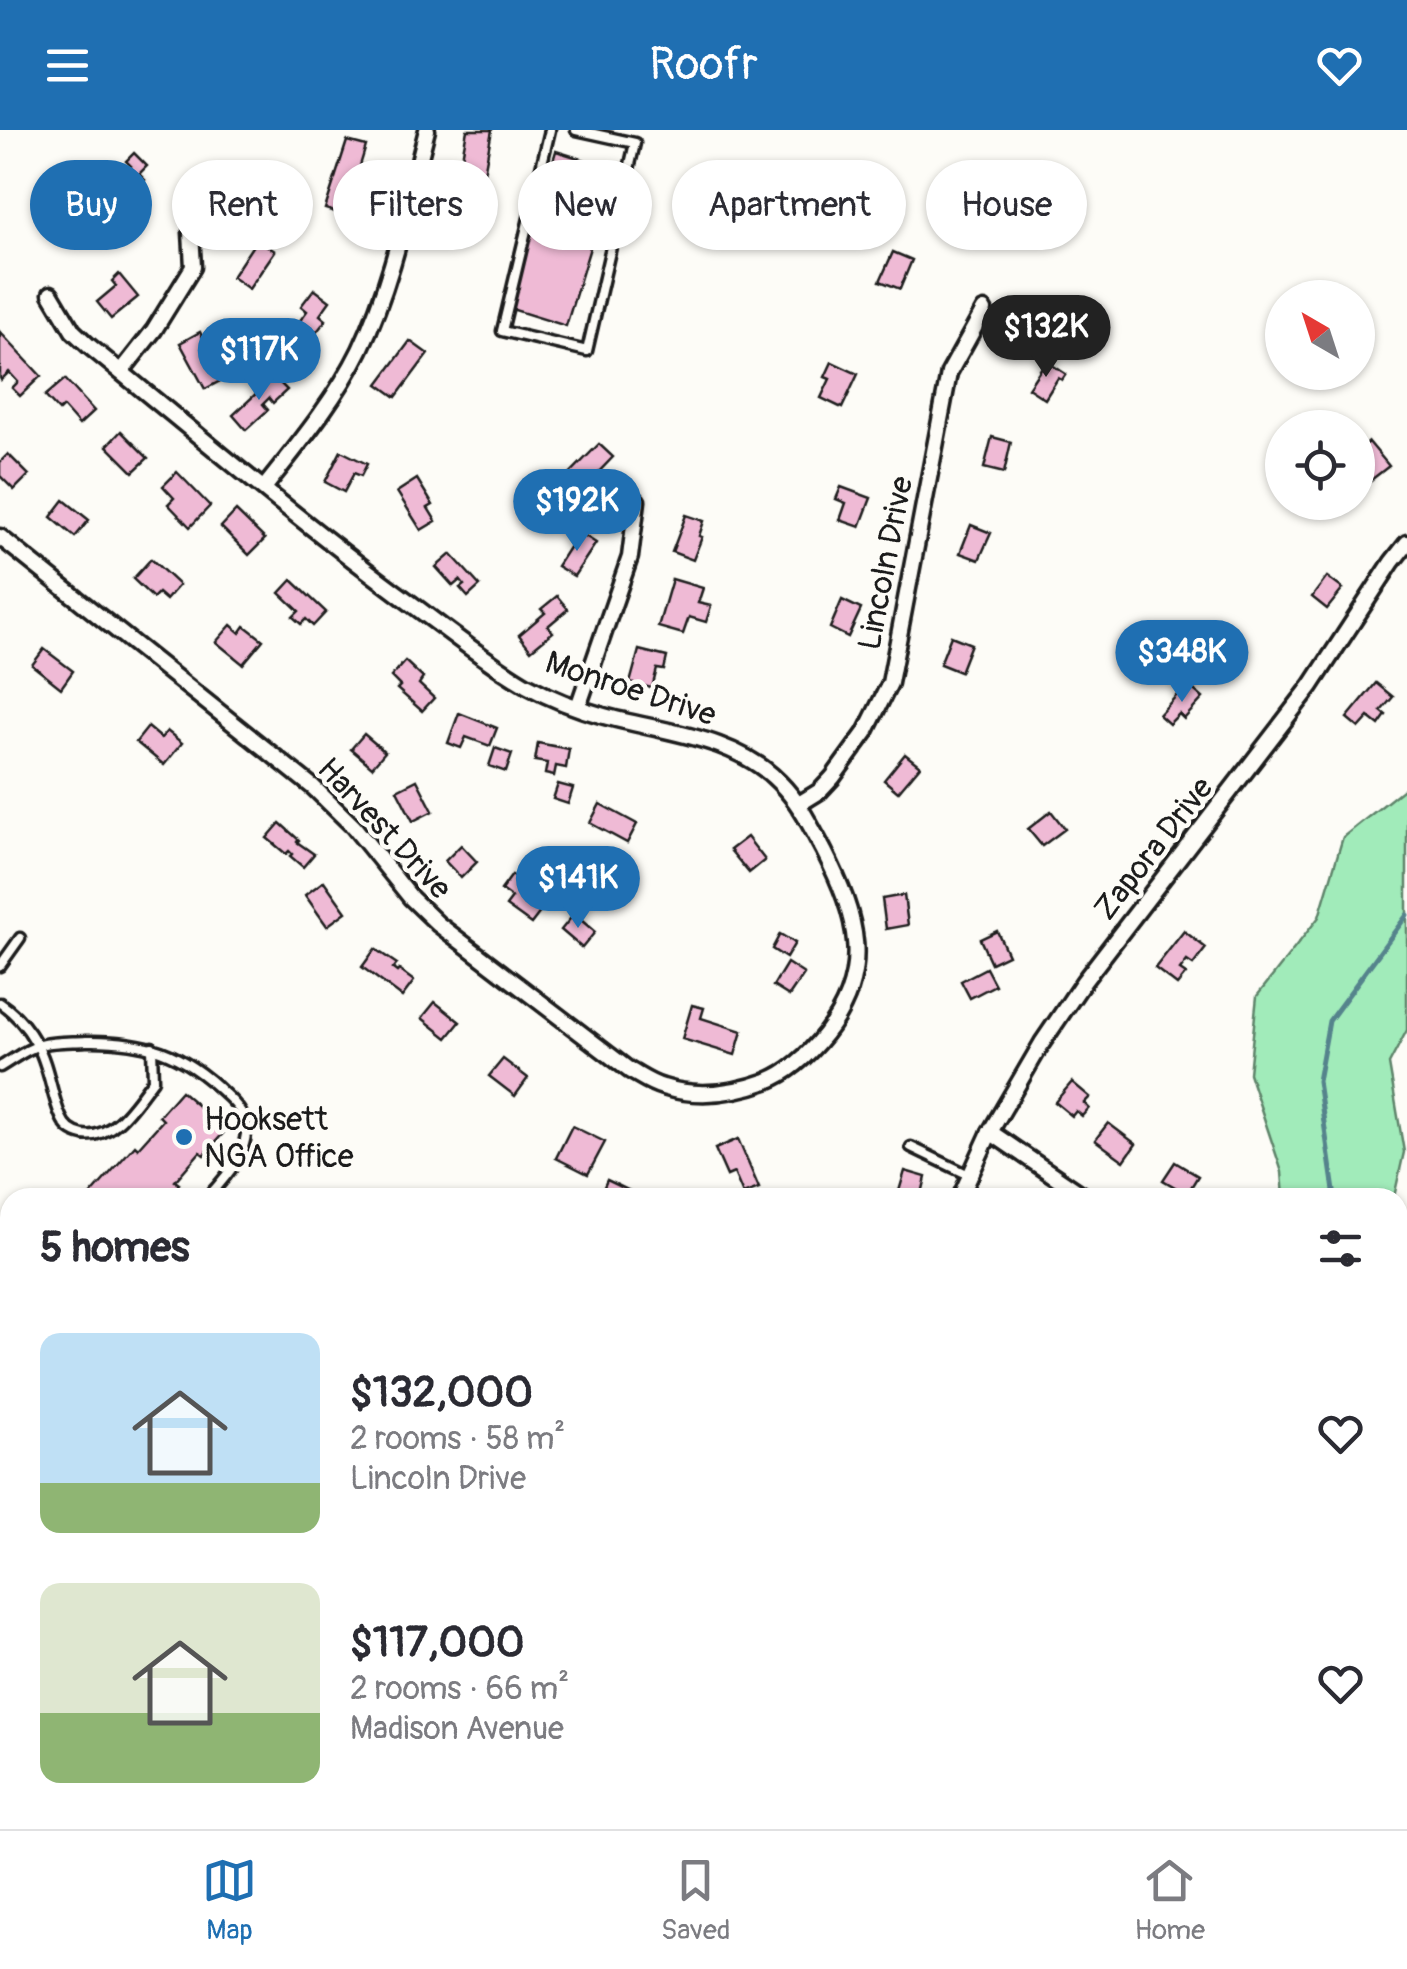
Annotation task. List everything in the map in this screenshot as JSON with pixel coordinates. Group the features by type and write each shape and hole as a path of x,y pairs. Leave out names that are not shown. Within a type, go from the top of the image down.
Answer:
{"street":[{"path":"264,488 331,398 360,351 387,282 427,130"},
{"path":"121,372 154,330 194,267 193,250"},
{"name":"Monroe Drive","path":"51,294 74,331 121,372 364,568 498,668 530,687 578,707 731,750 763,768 799,804 850,912 858,948 852,985 838,1018 815,1048 786,1071 735,1090 698,1094"},
{"name":"Lincoln Drive","path":"799,804 820,791 866,733 890,684 950,373 984,310"},
{"path":"578,707 630,558 636,501"},
{"name":"Harvest Drive","path":"0,537 314,787 438,924 629,1070 662,1087 698,1094"},
{"name":"Zapora Drive","path":"964,1188 990,1132 1042,1043 1084,982 1311,686 1407,543"},
{"path":"990,1132 1072,1188"}],"lane":[{"path":"550,130 502,331 587,352 635,143 576,130"},
{"path":"0,966 20,938"},
{"path":"0,1003 11,1010 38,1046 62,1121 74,1134 92,1137 109,1130 126,1113 153,1080 152,1047"},
{"path":"0,1068 38,1046 64,1042 135,1042 173,1056 212,1081 246,1120 246,1137 231,1171 216,1188"},
{"path":"912,1147 970,1175"}],"green space":[{"path":"1407,786 1407,1030 1389,1064 1404,1152 1396,1188 1283,1188 1282,1172 1249,1073 1257,996 1319,917 1343,837"}],"building":[{"path":"467,130 492,130 486,160 462,160"},
{"path":"347,141 366,146 362,160 341,160"},
{"path":"556,151 585,160 553,160"},
{"path":"333,184 333,211 325,209"},
{"path":"250,250 275,251 249,289 232,277"},
{"path":"526,250 589,250 566,326 508,308"},
{"path":"893,252 912,260 900,289 880,281"},
{"path":"119,274 138,297 111,319 97,302 116,286 112,281"},
{"path":"314,289 330,301 320,315 326,320 312,338 296,326 307,311 301,306"},
{"path":"0,332 41,376 20,396 12,388 18,382 9,372 0,378"},
{"path":"200,332 224,379 205,389 180,343"},
{"path":"410,341 428,354 396,397 378,384"},
{"path":"1046,361 1066,374 1062,380 1058,378 1045,399 1028,388"},
{"path":"832,362 858,374 842,408 821,398 830,379 825,377"},
{"path":"274,377 287,390 273,403 269,398 263,404 268,410 246,430 233,415"},
{"path":"65,379 94,411 79,425 63,407 59,411 45,396"},
{"path":"121,431 148,458 133,472 107,446"},
{"path":"992,437 1011,442 1004,473 984,468"},
{"path":"599,444 613,457 569,503 555,489"},
{"path":"1375,449 1389,466 1375,477"},
{"path":"341,451 367,464 361,476 354,473 344,492 325,482"},
{"path":"8,454 29,475 14,490 0,476 0,462"},
{"path":"177,472 210,506 190,527 168,504 174,498 163,486"},
{"path":"417,479 433,505 428,508 436,521 421,530 397,492"},
{"path":"841,487 871,498 860,527 840,520 846,503 836,499"},
{"path":"64,500 89,520 75,537 51,517"},
{"path":"236,511 265,539 249,555 221,527"},
{"path":"686,515 704,521 693,560 672,552"},
{"path":"971,525 991,533 979,560 960,553"},
{"path":"579,532 596,543 574,576 557,566"},
{"path":"451,554 480,586 468,597 460,588 464,585 460,580 453,586 436,567"},
{"path":"151,559 179,585 166,600 158,593 153,598 133,579"},
{"path":"1327,577 1343,589 1327,609 1312,597"},
{"path":"672,579 703,588 698,603 711,606 706,622 689,617 683,634 658,627"},
{"path":"292,580 326,612 313,626 306,619 301,624 293,617 299,611 280,593"},
{"path":"557,596 568,609 548,626 553,632 531,650 519,635 545,613 541,609"},
{"path":"842,600 861,609 848,637 830,628"},
{"path":"231,625 240,633 245,626 263,640 243,664 216,642"},
{"path":"951,636 971,644 960,672 940,664"},
{"path":"44,649 73,671 61,688 32,665"},
{"path":"639,650 667,657 664,670 657,669 652,688 630,683"},
{"path":"405,661 423,678 419,684 434,698 422,711 397,689 400,686 391,677"},
{"path":"1376,683 1393,697 1381,711 1386,715 1379,725 1369,717 1359,728 1347,718"},
{"path":"1187,684 1203,698 1184,719 1179,714 1169,724 1159,715"},
{"path":"459,713 497,728 490,746 466,737 461,748 448,743"},
{"path":"148,727 161,738 167,731 182,743 164,765 136,742"},
{"path":"364,734 385,752 372,767 351,749"},
{"path":"538,743 569,749 566,768 556,766 554,776 545,774 547,763 535,761"},
{"path":"495,748 512,754 506,772 489,766"},
{"path":"905,754 920,766 898,792 884,780"},
{"path":"417,780 433,811 413,821 397,790"},
{"path":"558,784 573,788 568,804 553,799"},
{"path":"600,804 637,824 627,843 590,823"},
{"path":"1051,811 1065,829 1042,846 1028,829"},
{"path":"280,823 314,854 303,867 289,851 286,854 267,838"},
{"path":"747,837 765,860 749,873 730,850"},
{"path":"461,845 477,862 461,878 445,861"},
{"path":"512,875 535,891 530,897 544,907 531,924 506,906 512,898 501,890"},
{"path":"324,881 346,912 327,926 305,895"},
{"path":"904,895 908,925 886,929 882,899"},
{"path":"574,914 595,932 582,948 561,930"},
{"path":"997,931 1008,955 991,963 980,939"},
{"path":"1184,931 1206,948 1193,965 1187,961 1180,970 1186,974 1177,985 1155,968"},
{"path":"780,934 795,943 786,958 772,949"},
{"path":"375,949 397,964 393,969 414,981 402,997 362,967"},
{"path":"787,963 804,974 789,996 773,986"},
{"path":"986,968 995,985 970,998 961,981"},
{"path":"435,1002 460,1022 447,1038 422,1018"},
{"path":"692,1005 704,1008 701,1018 742,1031 735,1055 682,1039"},
{"path":"503,1059 528,1078 515,1096 489,1076"},
{"path":"1072,1082 1090,1097 1084,1103 1089,1108 1082,1116 1076,1111 1072,1116 1055,1102"},
{"name":"Hooksett NGA Office","path":"181,1091 226,1130 204,1155 200,1152 175,1181 179,1184 176,1188 97,1188 163,1120 159,1116"},
{"path":"1108,1123 1136,1144 1124,1161 1095,1140"},
{"path":"572,1126 605,1142 588,1174 556,1158"},
{"path":"738,1139 759,1188 740,1188 734,1173 727,1176 715,1149"},
{"path":"1175,1162 1198,1176 1191,1188 1177,1188 1163,1180"},
{"path":"905,1171 926,1177 923,1188 900,1188"},
{"path":"607,1180 624,1188 603,1188"}],"waterway":[{"path":"1334,1188 1318,1081 1329,1021 1407,915"}],"place":[{"name":"Hooksett NGA Office","path":"184,1137"}]}
